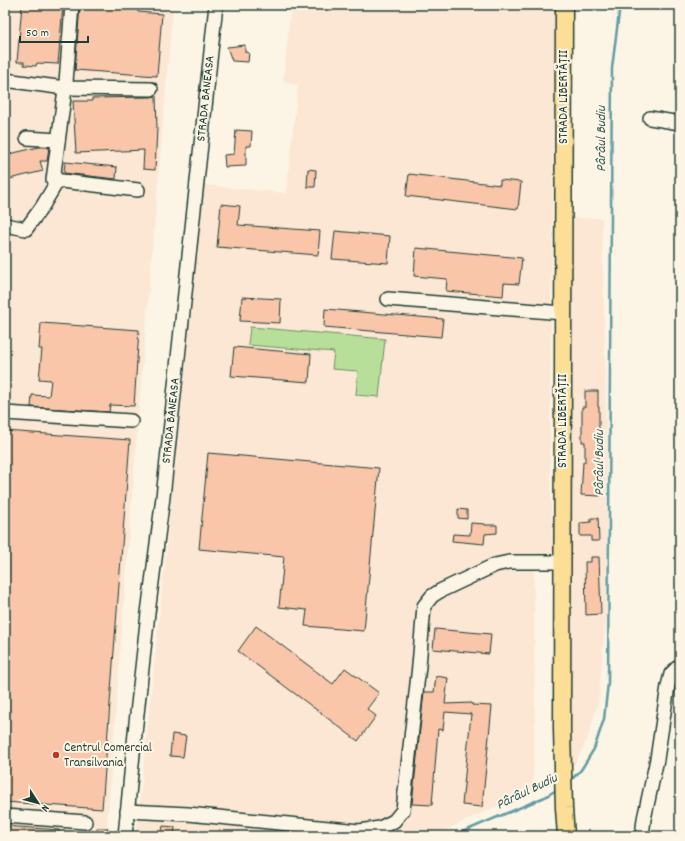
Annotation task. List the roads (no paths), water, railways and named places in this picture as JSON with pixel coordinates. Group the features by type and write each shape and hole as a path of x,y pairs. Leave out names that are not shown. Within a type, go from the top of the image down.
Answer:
{"main road":[{"name":"STRADA LIBERTĂȚII","path":"564,5 562,763 566,836"}],"street":[{"path":"72,5 65,88 53,180 138,190"},
{"name":"STRADA BĂNEASA","path":"125,836 148,612 178,367 216,5"},
{"path":"5,80 65,88 151,89"},
{"path":"650,118 680,123"},
{"path":"27,138 58,140"},
{"path":"5,225 26,229 42,207 58,180"},
{"path":"388,299 563,313"},
{"path":"5,413 131,421"},
{"path":"127,811 188,814 359,831 380,828 394,821 403,810 424,606 432,596 440,591 495,565 509,562 563,562"},
{"path":"642,836 644,819 657,759 668,686 671,674 680,666"},
{"path":"5,816 85,822"}],"waterway":[{"name":"Pârâul Budiu","path":"569,782 581,770 594,749 604,719 608,683 612,68 620,5"},
{"name":"Pârâul Budiu","path":"453,836 545,797 558,789"}],"place":[{"name":"Centrul Comercial Transilvania","path":"56,755"}]}
